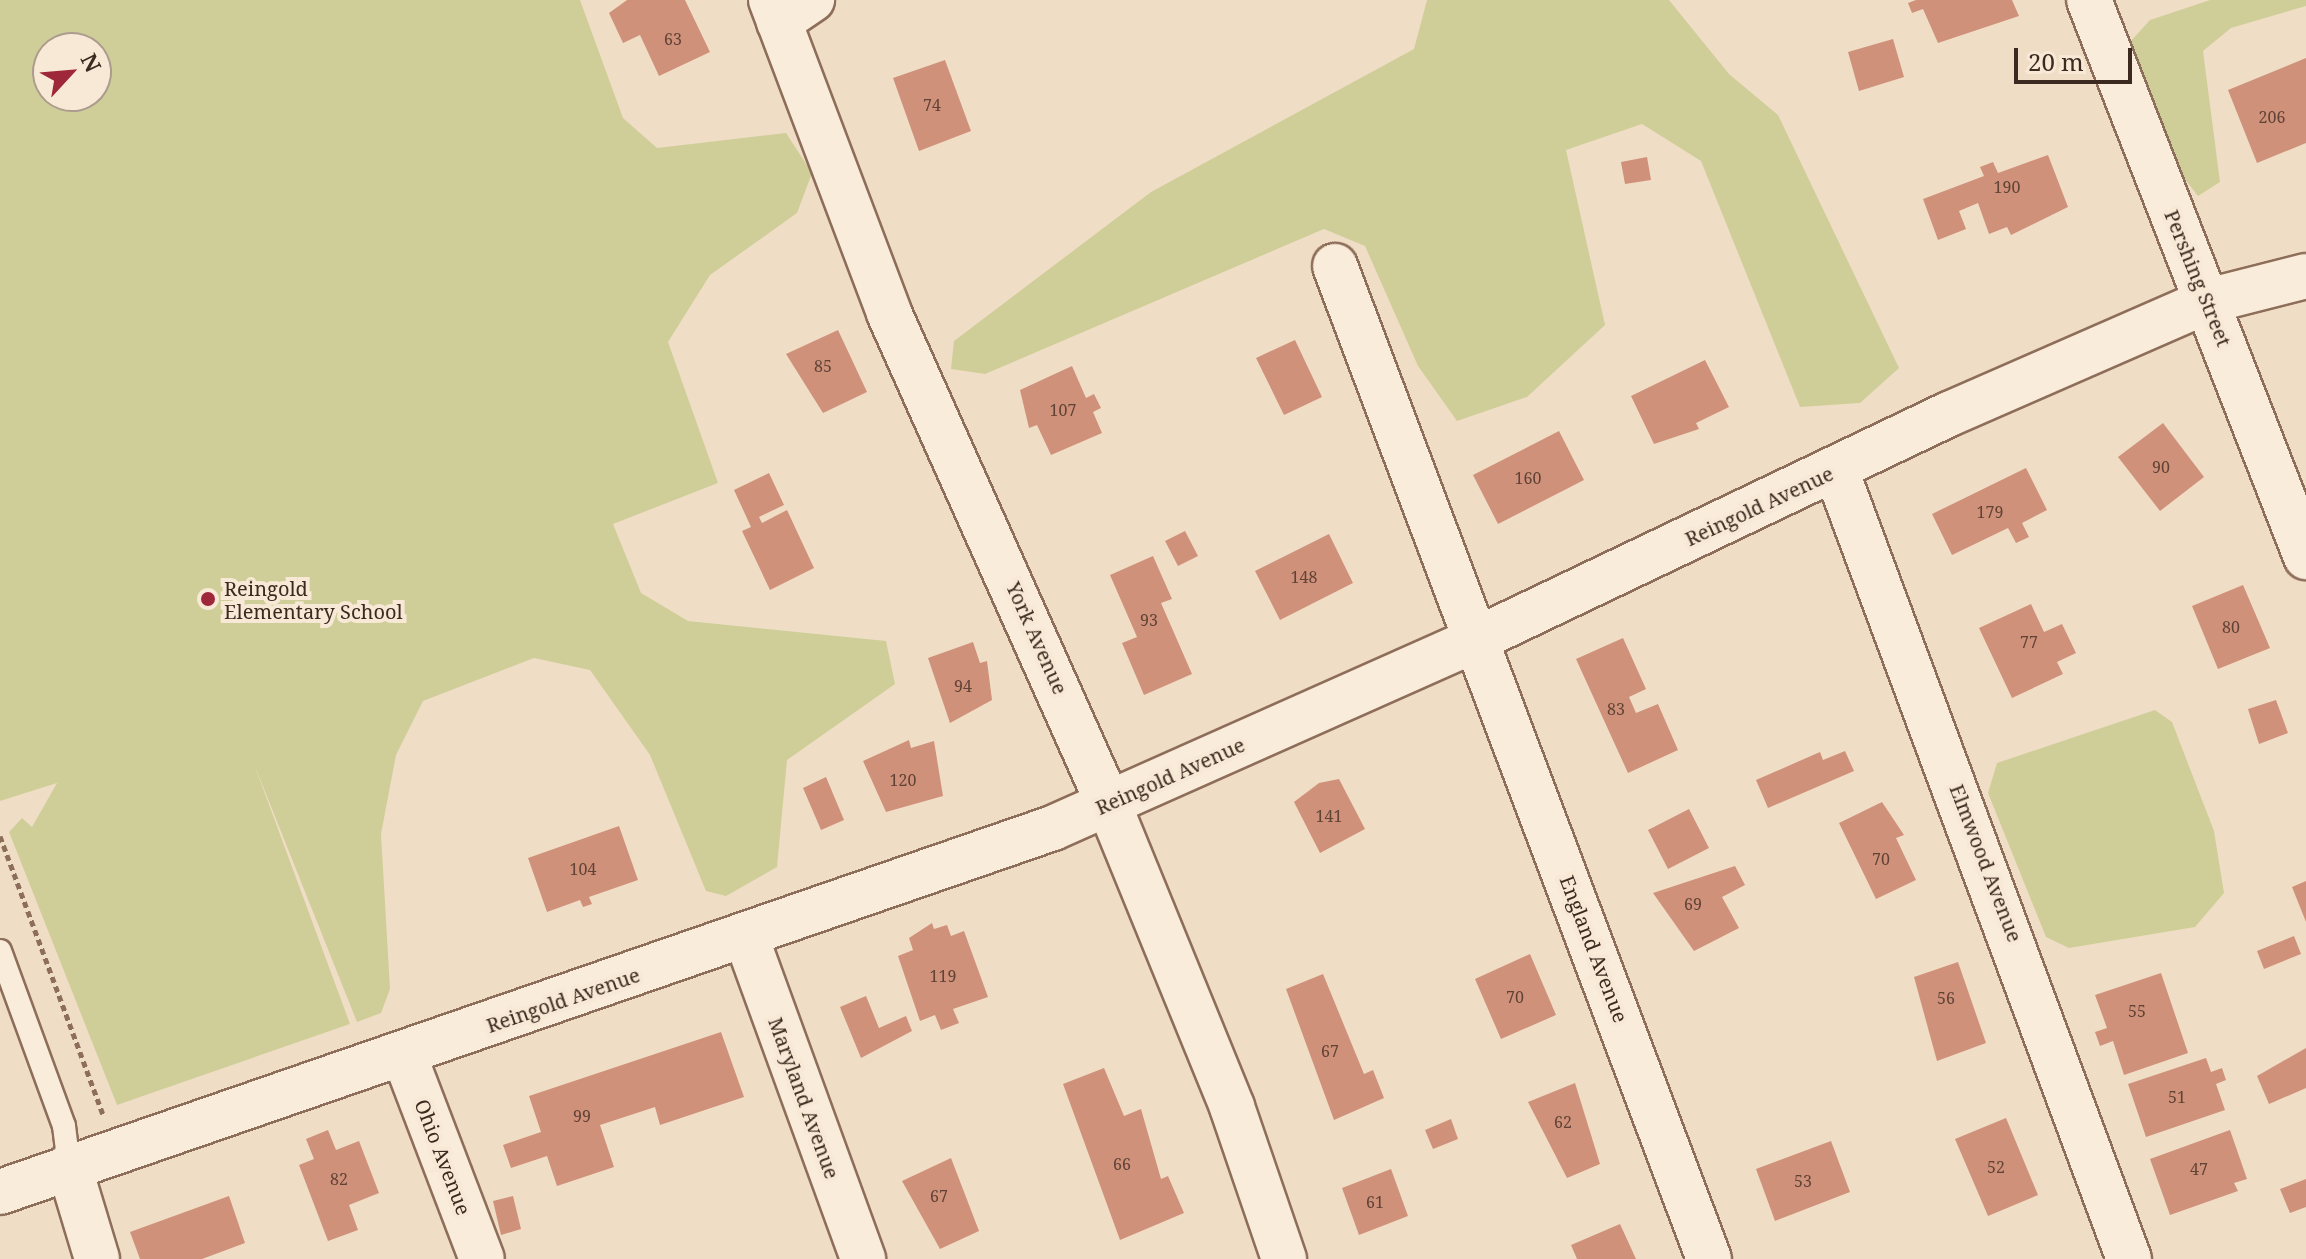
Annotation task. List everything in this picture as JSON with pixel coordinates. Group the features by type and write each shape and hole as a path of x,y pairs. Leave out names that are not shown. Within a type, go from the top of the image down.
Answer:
{"street":[{"name":"Pershing Street","path":"2089,0 2306,557"},
{"name":"York Avenue","path":"788,7 906,353 1109,805 1232,1107 1284,1259"},
{"name":"England Avenue","path":"1335,266 1709,1259"},
{"name":"Reingold Avenue","path":"0,1192 746,937 1109,805 1475,640 1836,470 2208,301 2306,276"},
{"name":"Elmwood Avenue","path":"1836,470 2129,1259"},
{"name":"Maryland Avenue","path":"746,937 863,1259"},
{"name":"Ohio Avenue","path":"404,1055 482,1259"},
{"path":"69,1166 97,1259"}],"lane":[{"path":"0,951 64,1126 69,1166"}],"path":[{"path":"0,836 105,1119"}],"shaded area":[{"name":"Reingold Elementary School","path":"0,0 580,0 623,118 657,148 786,133 812,173 797,213 710,275 668,342 718,483 613,524 641,593 688,621 886,641 895,684 787,760 777,867 726,896 706,891 650,755 590,670 534,658 423,701 396,755 381,834 390,989 381,1013 357,1022 254,764 350,1024 117,1105 9,832 22,818 32,827 57,783 0,801"},
{"path":"1427,0 1669,0 1729,74 1778,115 1899,368 1860,403 1800,407 1701,161 1642,124 1566,150 1605,325 1527,397 1457,421 1418,366 1365,246 1324,229 985,374 951,369 954,341 1151,192 1414,49"},
{"path":"2210,0 2306,0 2306,6 2231,28 2203,51 2220,182 2198,196 2184,178 2130,42 2150,20"},
{"path":"2155,710 2172,722 2214,831 2224,893 2195,927 2069,948 2046,937 1988,793 1997,763"}],"building":[{"path":"627,0 685,0 710,52 659,76 640,35 623,43 609,13"},
{"path":"1916,0 2012,0 2019,16 1938,43 1923,9 1912,13 1908,3"},
{"path":"1893,39 1904,77 1859,91 1848,52"},
{"path":"2306,58 2306,143 2257,163 2228,90"},
{"path":"945,60 971,131 919,151 893,78"},
{"path":"2048,155 2068,207 2011,235 2007,227 1989,234 1978,203 1959,211 1966,229 1938,240 1923,199 1984,176 1980,167 1993,162 1998,173"},
{"path":"1647,157 1651,180 1625,184 1621,162"},
{"path":"838,330 867,392 823,413 786,354"},
{"path":"1295,340 1322,397 1284,415 1256,358"},
{"path":"1705,360 1729,407 1696,423 1699,429 1654,444 1631,396"},
{"path":"1072,366 1086,398 1094,394 1101,408 1093,412 1102,433 1051,455 1037,425 1029,428 1020,390"},
{"path":"2163,423 2204,477 2160,511 2118,457"},
{"path":"1559,431 1584,480 1498,524 1473,475"},
{"path":"2026,468 2047,510 2022,523 2029,537 2016,543 2008,528 1952,555 1932,514"},
{"path":"769,473 784,505 759,517 762,523 787,510 814,568 770,590 742,531 751,527 734,490"},
{"path":"1185,531 1198,556 1178,566 1165,541"},
{"path":"1329,534 1353,583 1280,620 1255,571"},
{"path":"1153,556 1172,599 1161,603 1192,674 1144,695 1122,643 1137,637 1110,575"},
{"path":"2243,585 2270,648 2218,669 2192,606"},
{"path":"2031,604 2044,632 2062,624 2076,653 2057,662 2063,674 2012,698 1979,628"},
{"path":"1623,638 1646,689 1629,697 1636,713 1658,704 1678,750 1628,773 1576,659"},
{"path":"973,642 980,663 987,661 992,700 950,723 928,658"},
{"path":"2276,700 2288,733 2259,744 2248,709"},
{"path":"909,740 911,748 934,741 943,796 886,812 863,761"},
{"path":"1845,751 1854,771 1768,808 1756,780 1820,752 1823,760"},
{"path":"826,777 844,820 821,830 803,788"},
{"path":"1339,779 1365,829 1320,853 1294,802 1319,783"},
{"path":"1882,802 1904,835 1896,838 1916,880 1876,899 1839,823"},
{"path":"1689,809 1709,848 1668,869 1648,830"},
{"path":"619,826 638,880 589,897 592,904 583,907 580,900 547,912 528,858"},
{"path":"1735,866 1745,885 1722,897 1739,928 1694,951 1653,893"},
{"path":"2306,881 2306,922 2292,887"},
{"path":"932,923 934,929 947,925 951,936 964,931 988,997 953,1009 959,1023 941,1030 935,1015 920,1021 898,956 913,950 909,938"},
{"path":"2294,936 2301,954 2264,969 2257,951"},
{"path":"1530,954 1556,1015 1501,1039 1475,979"},
{"path":"1958,962 1986,1043 1937,1061 1914,977"},
{"path":"2161,973 2188,1053 2124,1075 2113,1041 2100,1046 2095,1032 2107,1028 2095,995"},
{"path":"1323,974 1364,1074 1373,1070 1384,1098 1334,1120 1286,989"},
{"path":"866,996 879,1028 906,1016 912,1031 861,1058 840,1007"},
{"path":"721,1032 744,1097 660,1125 655,1107 600,1125 614,1167 557,1186 547,1156 511,1168 503,1145 541,1132 529,1096"},
{"path":"2306,1048 2306,1088 2269,1104 2257,1076"},
{"path":"2206,1058 2211,1072 2222,1068 2226,1080 2216,1084 2225,1110 2146,1137 2128,1084"},
{"path":"1104,1068 1124,1116 1141,1109 1161,1179 1168,1176 1184,1213 1120,1240 1063,1084"},
{"path":"1575,1083 1600,1164 1567,1178 1528,1102"},
{"path":"2006,1118 2038,1195 1988,1216 1955,1139"},
{"path":"1451,1119 1458,1139 1433,1149 1425,1130"},
{"path":"328,1130 336,1150 359,1141 379,1193 349,1205 358,1230 328,1241 299,1165 314,1159 306,1139"},
{"path":"2230,1130 2247,1179 2234,1183 2238,1191 2170,1215 2150,1159"},
{"path":"1831,1141 1850,1192 1775,1221 1756,1169"},
{"path":"951,1158 979,1231 940,1249 902,1181"},
{"path":"1391,1169 1408,1216 1359,1235 1342,1188"},
{"path":"2306,1179 2306,1207 2290,1213 2280,1189"},
{"path":"229,1196 245,1243 202,1259 140,1259 130,1232"},
{"path":"513,1196 521,1229 501,1235 493,1201"},
{"path":"1620,1224 1636,1259 1577,1259 1571,1245"}],"place":[{"name":"Reingold Elementary School","path":"208,599"}]}
